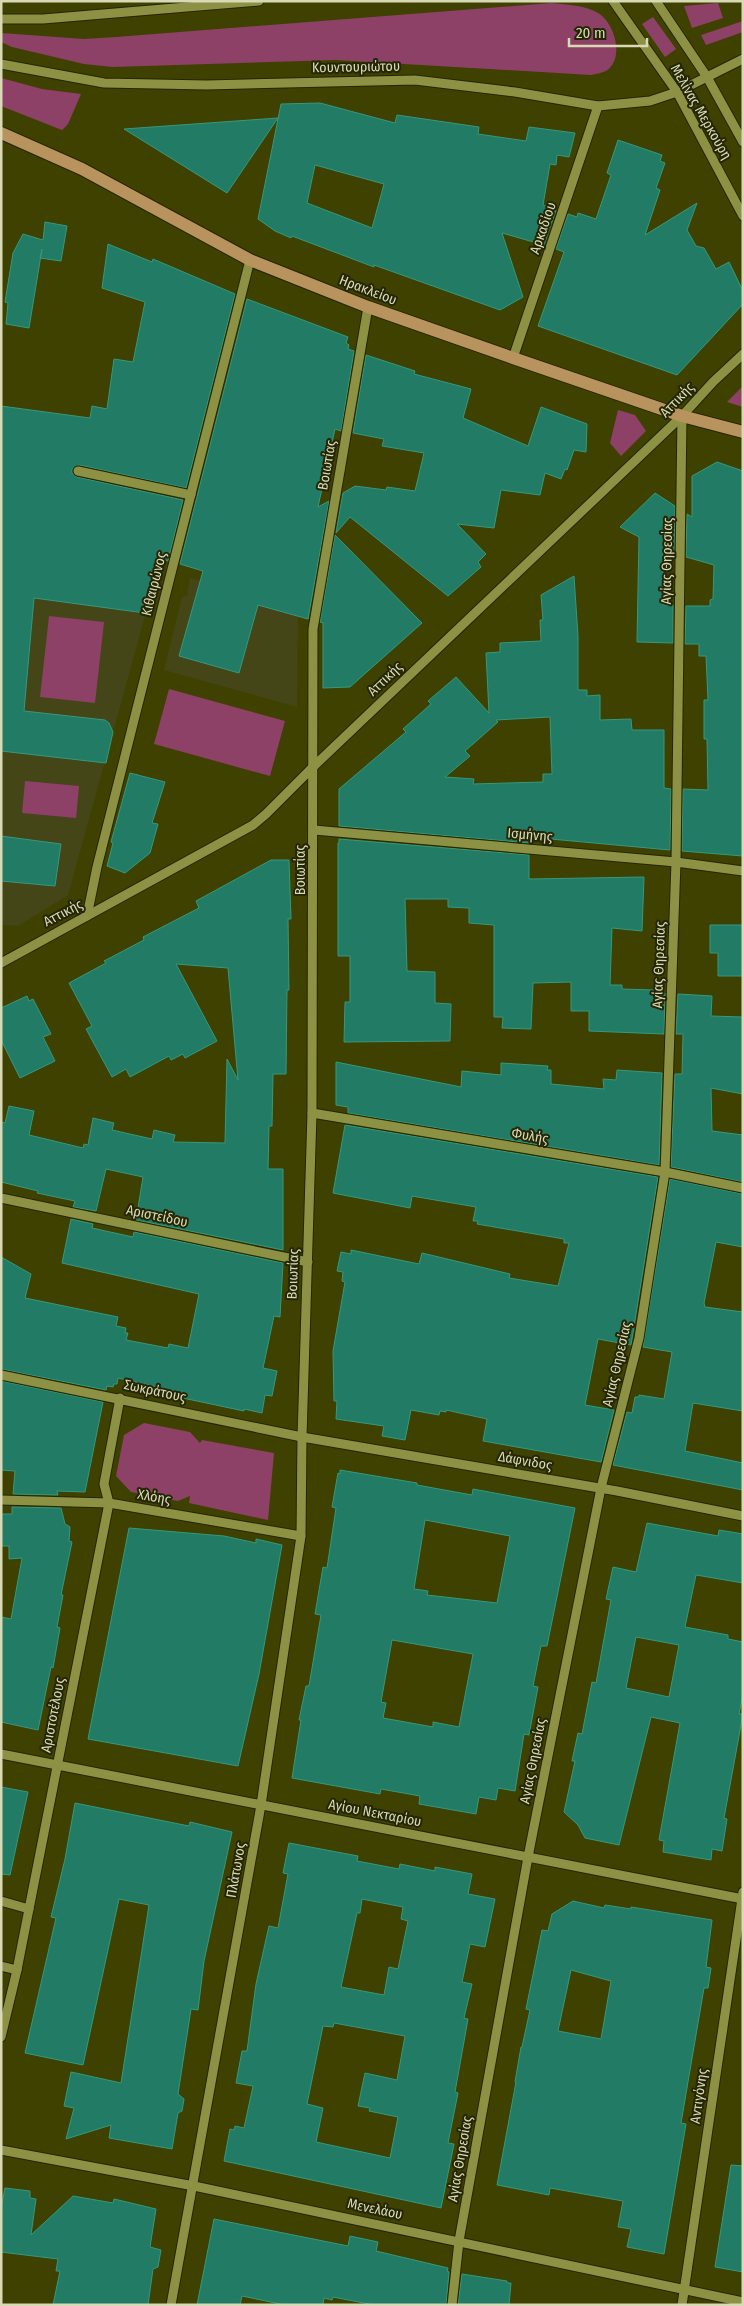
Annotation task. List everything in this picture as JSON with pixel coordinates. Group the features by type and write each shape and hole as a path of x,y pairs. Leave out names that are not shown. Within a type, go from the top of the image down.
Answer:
{"main road":[{"name":"Ηρακλείου","path":"2,137 82,169 250,260 368,307 682,416 743,432"}],"street":[{"path":"1,19 44,19 258,1"},
{"name":"Μελίνας Μερκούρη","path":"613,1 677,92 743,216"},
{"name":"Μελίνας Μερκούρη","path":"656,1 707,77 743,142"},
{"name":"Κουντουριώτου","path":"1,64 104,83 207,85 415,80 515,92 598,106 650,101 677,92 743,59"},
{"name":"Αρκαδίου","path":"512,358 598,106"},
{"name":"Κιθαιρώνος","path":"87,916 97,867 250,260"},
{"name":"Βοιωτίας","path":"302,1437 312,1113 313,629 368,307"},
{"name":"Αττικής","path":"1,963 253,825 682,416 713,382 743,354"},
{"name":"Αγίας Θηρεσίας","path":"452,2305 460,2241 528,1856 601,1488 639,1338 665,1172 676,862 682,416"},
{"path":"78,471 191,495"},
{"name":"Ισμήνης","path":"314,830 676,862 743,871"},
{"name":"Φυλής","path":"312,1113 665,1172 743,1188"},
{"name":"Αριστείδου","path":"1,1198 308,1262"},
{"name":"Σωκράτους","path":"1,1375 302,1437"},
{"name":"Αριστοτέλους","path":"1,2037 17,1970 109,1503 104,1484 120,1398"},
{"name":"Δάφνιδος","path":"302,1437 601,1488 743,1516"},
{"name":"Πλάτωνος","path":"171,2305 194,2186 261,1805 301,1536 302,1437"},
{"name":"Χλόης","path":"1,1500 109,1503 301,1536"},
{"name":"Αγίου Νεκταρίου","path":"1,1754 742,1896"},
{"name":"Αντιγόνης","path":"682,2305 742,1896"},
{"path":"1,1900 29,1908"},
{"path":"1,1966 17,1970"},
{"name":"Μενελάου","path":"1,2150 194,2186 743,2302"}],"shaded area":[{"path":"552,3 587,8 604,18 616,41 615,58 612,65 606,71 591,75 336,60 113,67 84,64 12,47 1,42 1,33 84,39"},
{"path":"718,3 723,18 692,28 684,6"},
{"path":"653,17 676,49 665,57 642,24"},
{"path":"743,21 743,32 706,45 701,35"},
{"path":"1,78 42,89 81,94 68,124 62,130 1,106"},
{"path":"743,386 743,407 727,402"},
{"path":"618,410 635,415 646,431 621,456 610,443"},
{"path":"1,510 161,558 68,895 18,926 1,925"},
{"path":"190,578 298,603 297,707 164,670 182,597 187,596"},
{"path":"49,616 104,622 95,703 40,697"},
{"path":"169,689 285,721 270,776 154,744"},
{"path":"25,781 79,786 76,818 22,813"},
{"path":"144,1423 190,1432 200,1443 202,1440 274,1453 268,1520 189,1503 190,1496 178,1501 131,1492 116,1476 124,1435"}],"building":[{"path":"320,103 395,123 397,115 479,127 478,134 526,141 529,127 575,133 569,157 557,155 556,165 550,164 543,205 556,210 544,245 502,233 523,297 500,310 374,265 374,267 292,236 291,238 275,231 258,219 281,104","holes":["315,165 384,184 372,228 307,203"]},
{"path":"278,118 227,193 124,129"},
{"path":"618,140 662,155 660,161 665,163 656,188 660,190 645,235 697,203 687,230 696,246 704,248 716,269 729,262 743,291 743,304 677,375 538,326 564,252 556,249 568,214 577,217 578,213 596,219 611,175 607,173"},
{"path":"45,222 67,226 61,261 41,258 29,328 6,324 8,303 5,302 13,253 23,234 43,240"},
{"path":"108,244 152,262 153,259 235,294 186,488 79,465 72,469 72,473 77,477 183,500 168,561 161,559 145,613 34,598 24,711 105,720 109,723 113,732 106,763 1,751 1,406 90,418 92,406 107,409 114,359 133,362 145,302 102,288"},
{"path":"247,299 348,337 346,343 349,345 348,349 354,351 341,431 335,429 318,507 329,501 308,619 258,605 239,673 179,656 203,571 180,564"},
{"path":"366,355 415,371 414,374 471,389 463,418 528,446 541,407 587,424 586,452 574,450 567,470 565,469 561,479 545,473 540,495 501,490 494,528 457,524 486,554 478,562 481,567 448,596 350,517 336,533 343,493 355,486 386,490 387,487 415,491 424,453 382,446 384,439 353,433"},
{"path":"717,462 743,471 743,856 682,851 683,789 708,790 707,739 704,739 704,700 708,700 706,656 699,656 699,644 685,644 686,606 710,606 710,600 713,599 714,565 686,557 687,514 692,517 692,476"},
{"path":"655,493 675,506 674,553 663,550 663,605 673,605 673,643 637,642 639,537 620,527"},
{"path":"335,535 422,623 350,687 323,688 323,623 320,622"},
{"path":"574,576 578,636 578,690 587,690 587,696 600,695 600,720 631,719 632,730 664,730 664,788 671,789 670,850 529,837 529,843 339,826 339,789 406,732 403,729 431,704 428,701 456,677 489,713 486,653 500,652 500,643 541,641 540,620 543,620 541,595","holes":["550,717 552,774 543,774 543,782 473,784 474,779 445,777 470,756 465,751 498,722 496,720"]},
{"path":"130,773 165,782 152,823 158,824 150,853 125,873 107,866 113,843 111,842"},
{"path":"1,836 61,844 55,886 1,881"},
{"path":"339,839 529,855 529,879 644,877 642,931 612,928 610,985 622,985 622,989 654,990 654,993 665,993 664,1034 589,1031 589,1011 571,1011 571,982 533,983 531,1029 502,1028 503,1017 494,1017 494,925 469,923 469,908 448,907 448,899 405,899 407,971 435,972 435,1003 451,1004 450,1041 344,1042 345,1002 350,1002 350,956 338,956"},
{"path":"271,860 289,860 291,919 288,919 289,990 287,990 286,1074 273,1074 272,1126 269,1126 268,1169 283,1169 283,1250 136,1220 143,1177 106,1169 96,1211 73,1207 75,1201 37,1193 38,1191 1,1182 1,1122 5,1123 9,1106 34,1111 29,1135 83,1148 84,1144 88,1145 93,1118 114,1123 112,1130 152,1139 154,1130 175,1135 173,1142 225,1143 227,1059 238,1080 228,968 176,964 217,1041 185,1058 183,1054 171,1060 169,1056 130,1077 126,1069 112,1077 86,1029 92,1026 69,983 106,963 104,961 144,940 143,937 199,908 196,901"},
{"path":"710,925 743,925 743,976 718,976 718,953 710,953"},
{"path":"678,994 712,996 711,1016 743,1017 743,1094 711,1088 712,1131 743,1135 743,1182 671,1167 675,1074 682,1074 683,1034 676,1034"},
{"path":"27,996 29,1001 33,999 51,1034 43,1037 55,1061 20,1078 1,1040 1,1008"},
{"path":"336,1062 461,1087 462,1071 501,1075 501,1063 548,1066 547,1070 551,1070 551,1084 604,1089 603,1079 616,1080 617,1070 662,1073 659,1165 348,1113 348,1107 336,1105"},
{"path":"345,1125 658,1177 631,1345 598,1339 585,1405 614,1410 601,1462 483,1441 487,1419 446,1410 446,1412 440,1411 439,1415 411,1410 405,1440 382,1436 384,1426 336,1419 337,1401 334,1401 333,1351 345,1282 342,1281 343,1272 337,1271 341,1252 351,1254 351,1250 419,1264 422,1253 510,1274 509,1278 558,1286 569,1243 564,1243 564,1239 477,1224 478,1221 473,1221 476,1207 412,1196 410,1208 333,1193"},
{"path":"670,1179 743,1194 743,1247 716,1242 704,1303 705,1307 743,1312 743,1411 693,1403 685,1451 743,1463 743,1490 613,1465 627,1412 632,1413 635,1397 639,1397 639,1395 664,1399 672,1352 643,1347"},
{"path":"71,1219 93,1224 92,1228 133,1237 134,1232 283,1263 280,1317 274,1316 263,1368 277,1371 272,1396 265,1395 262,1413 178,1397 179,1392 118,1378 117,1384 114,1384 113,1387 107,1386 106,1390 1,1369 1,1257 31,1274 25,1298 118,1317 116,1326 126,1328 125,1333 128,1333 126,1340 168,1348 169,1344 188,1348 199,1294 62,1263"},
{"path":"1,1381 103,1402 85,1492 57,1491 58,1495 13,1494 15,1471 1,1470"},
{"path":"340,1470 417,1483 417,1485 472,1495 473,1489 575,1508 547,1646 541,1646 533,1686 538,1687 529,1735 524,1734 515,1791 498,1788 496,1800 479,1797 476,1814 419,1804 420,1796 381,1789 380,1794 292,1778 301,1720 299,1720 306,1686 309,1686 321,1615 315,1614 323,1567 327,1568 336,1508 332,1507 338,1473 340,1474","holes":["425,1520 510,1536 497,1603 427,1595 428,1591 414,1589","392,1640 473,1654 459,1727 433,1722 433,1727 383,1718 386,1703 381,1702"]},
{"path":"12,1507 61,1508 65,1524 70,1527 69,1541 72,1542 61,1595 63,1595 57,1627 60,1628 53,1668 51,1667 38,1730 1,1722 1,1617 11,1619 22,1558 9,1559 9,1546 1,1546 1,1514 12,1514"},
{"path":"647,1523 718,1536 719,1530 743,1534 743,1583 696,1575 685,1627 728,1635 728,1639 743,1642 743,1694 739,1714 743,1714 724,1818 727,1819 722,1851 712,1849 711,1860 663,1852 664,1841 659,1840 680,1723 651,1717 619,1845 585,1838 578,1825 564,1812 575,1761 572,1761 578,1733 582,1734 592,1682 596,1683 611,1600 606,1599 613,1567 636,1572","holes":["636,1637 679,1645 669,1697 626,1688"]},
{"path":"129,1528 224,1536 256,1543 256,1539 282,1545 259,1674 238,1766 88,1739"},
{"path":"1,1787 28,1792 10,1875 1,1874"},
{"path":"75,1803 189,1826 190,1822 232,1832 204,1961 198,2010 191,2009 178,2094 184,2099 182,2111 178,2113 172,2149 109,2138 111,2125 66,2139 74,2108 64,2106 71,2072 121,2083 149,1905 119,1899 83,2065 25,2053 56,1918 51,1917 65,1859"},
{"path":"289,1843 358,1856 357,1861 399,1869 400,1864 435,1871 435,1867 472,1874 468,1894 495,1899 485,1947 470,1944 462,1982 472,1984 464,2018 468,2019 455,2092 458,2093 448,2143 454,2144 441,2208 224,2161 230,2129 234,2130 235,2126 244,2128 253,2086 236,2083 242,2051 247,2051 256,1984 269,1926 278,1928 288,1874 283,1873","holes":["362,1899 403,1907 401,1919 408,1921 398,1969 389,1967 384,1995 341,1987 357,1913 360,1913","334,2023 405,2036 397,2080 365,2073 358,2106 370,2108 369,2111 398,2117 390,2158 316,2142 323,2108 307,2104 323,2026 333,2027"]},
{"path":"573,1901 604,1908 605,1905 631,1909 631,1907 712,1920 706,1967 711,1968 708,1988 704,1988 681,2123 686,2124 664,2254 627,2247 631,2229 618,2227 623,2201 550,2188 549,2195 497,2185 521,2047 530,2010 526,2009 542,1930 548,1931 552,1914","holes":["571,1970 611,1981 601,2039 558,2031"]},
{"path":"731,2165 743,2166 743,2272 715,2267"},
{"path":"5,2188 30,2191 30,2198 36,2199 31,2235 73,2196 113,2203 114,2199 156,2209 150,2247 161,2250 158,2267 153,2269 148,2305 53,2305 60,2271 56,2271 58,2259 1,2252 1,2208"},
{"path":"214,2219 348,2246 350,2236 378,2242 376,2251 448,2268 446,2305 374,2305 333,2297 332,2300 324,2298 323,2305 285,2305 242,2296 240,2305 197,2305"},
{"path":"462,2274 511,2283 509,2305 458,2305"}]}
